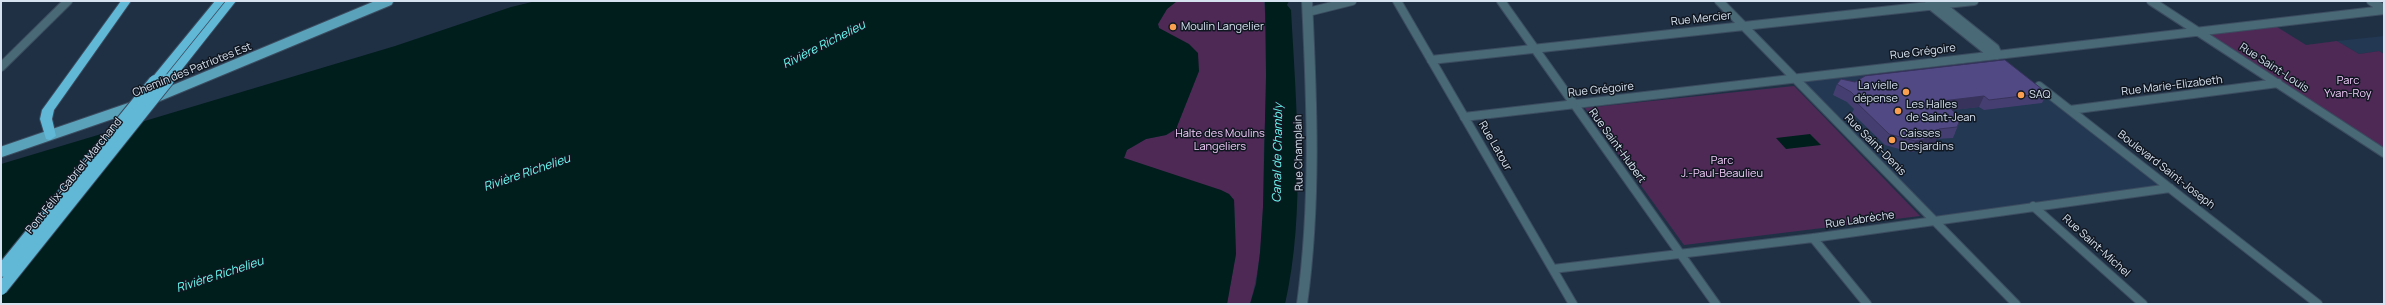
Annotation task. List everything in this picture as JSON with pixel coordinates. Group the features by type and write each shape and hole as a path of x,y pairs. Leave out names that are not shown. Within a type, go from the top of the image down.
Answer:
{"highway":[{"path":"50,136 46,120 48,110 126,1"},
{"name":"Pont Félix-Gabriel-Marchand","path":"1,271 220,1"},
{"name":"Pont Félix-Gabriel-Marchand","path":"1,289 232,1"}],"main road":[{"name":"Chemin des Patriotes Est","path":"1,152 146,102 388,1"}],"street":[{"path":"1,67 68,1"},
{"name":"Rue Champlain","path":"1302,304 1308,273 1311,235 1307,1"},
{"path":"1308,12 1352,1"},
{"name":"Rue Latour","path":"1397,1 1573,304"},
{"path":"1501,1 1510,1"},
{"name":"Rue Saint-Hubert","path":"1501,1 1716,304"},
{"name":"Rue Saint-Denis","path":"1719,1 2016,304"},
{"name":"Rue Mercier","path":"1431,60 1743,26 1933,3 1974,1"},
{"name":"Rue Saint-Louis","path":"2151,1 2384,152"},
{"path":"2370,1 2384,9"},
{"path":"1933,3 1985,49 1998,55 2010,64"},
{"name":"Rue Grégoire","path":"1464,117 2384,9"},
{"name":"Boulevard Saint-Joseph","path":"2035,83 2318,304"},
{"name":"Rue Marie-Elizabeth","path":"2070,110 2278,83"},
{"name":"Rue Labrèche","path":"1553,269 1682,255 1813,238 2170,188"},
{"name":"Rue Saint-Michel","path":"2033,206 2143,304"},
{"path":"1813,238 1867,304"}],"shaded area":[{"path":"2384,36 2384,54 2379,51 2359,54 2337,41"},
{"path":"1998,55 2170,188 1935,220 1794,79"}],"green space":[{"name":"Halte des Moulins Langeliers","path":"1177,1 1264,1 1266,19 1267,74 1263,206 1261,246 1255,285 1250,304 1227,304 1236,254 1234,200 1229,194 1124,158 1127,150 1146,139 1166,135 1176,129 1199,71 1170,35 1159,28 1158,24 1167,9"},
{"name":"Parc Yvan-Roy","path":"2269,22 2306,45 2337,41 2359,54 2379,51 2384,54 2384,153 2196,30"},
{"name":"Parc J.-Paul-Beaulieu","path":"1794,86 1920,216 1684,245 1585,108"}],"water":[{"name":"Rivière Richelieu","path":"536,1 1177,1 1167,9 1158,24 1159,28 1189,44 1198,53 1199,71 1176,129 1166,135 1146,139 1127,150 1124,158 1221,190 1229,194 1234,200 1236,254 1227,304 1,304 1,164 395,46 511,7"},
{"name":"Canal de Chambly","path":"1265,1 1289,1 1287,5 1291,10 1298,158 1296,233 1285,304 1250,304 1256,284 1263,207 1266,75"},
{"path":"1810,134 1821,145 1786,149 1776,138"}],"building":[{"name":"Les Halles de Saint-Jean","path":"2005,60 2047,93 1989,100 1984,96 1942,101 1961,118 1957,127 1939,129 1937,137 1915,141 1889,134 1856,102 1858,99 1851,92 1837,84 1841,79 1855,82 1865,76"}],"place":[{"name":"Moulin Langelier","path":"1173,27"},
{"name":"La vielle dépense","path":"1906,92"},
{"name":"SAQ","path":"2021,95"},
{"name":"Les Halles de Saint-Jean","path":"1898,111"},
{"name":"Caisses Desjardins","path":"1892,140"}]}
